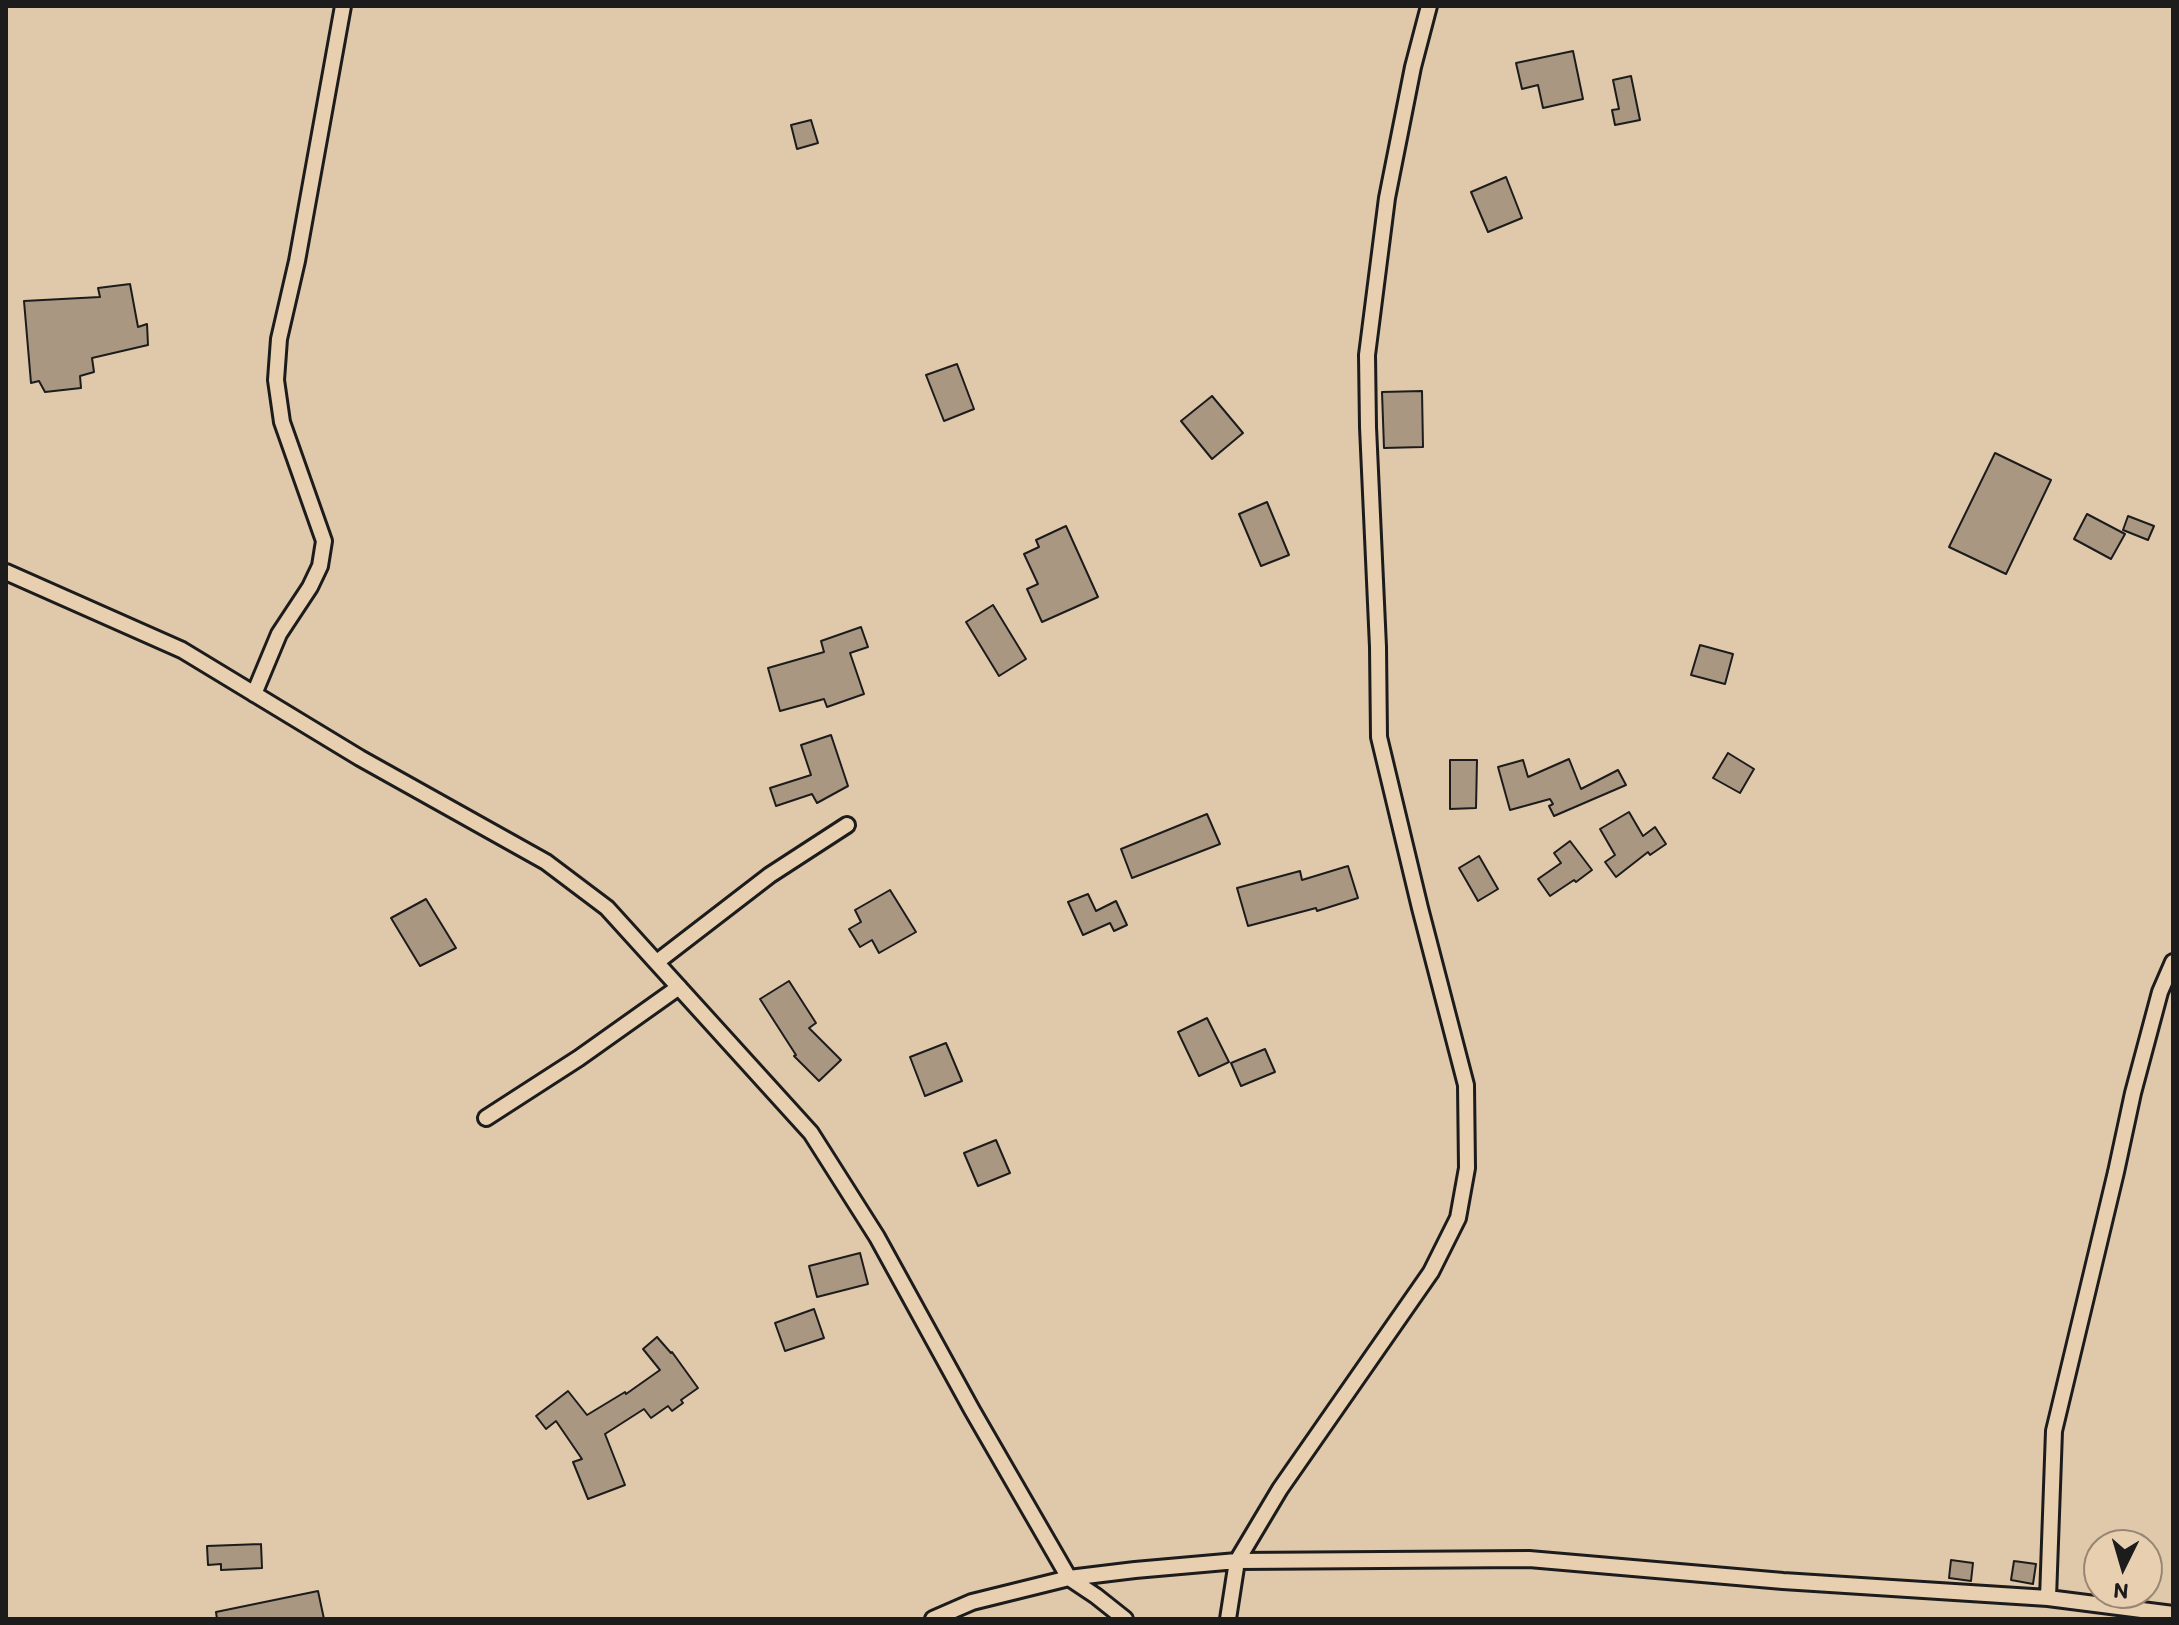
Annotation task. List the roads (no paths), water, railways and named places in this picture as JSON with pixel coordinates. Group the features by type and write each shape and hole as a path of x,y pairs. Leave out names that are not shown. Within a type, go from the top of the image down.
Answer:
{"street":[{"path":"254,694 279,634 320,566 324,541 282,422 276,380 279,339 297,261 343,6"},
{"path":"1228,1619 1237,1561 1280,1489 1431,1272 1458,1218 1467,1168 1466,1085 1379,737 1368,427 1367,355 1387,198 1413,67 1429,6"},
{"path":"7,573 182,650 360,758 546,862 607,908 811,1133 877,1237 1069,1578 1125,1619"},
{"path":"657,962 770,875 847,825"},
{"path":"2048,1598 2054,1431 2133,1093 2160,992 2173,962"},
{"path":"486,1118 579,1058 679,987"},
{"path":"933,1619 972,1602 1069,1578 1135,1570 1237,1561 1529,1559 1783,1581 2048,1598 2173,1614"}]}
